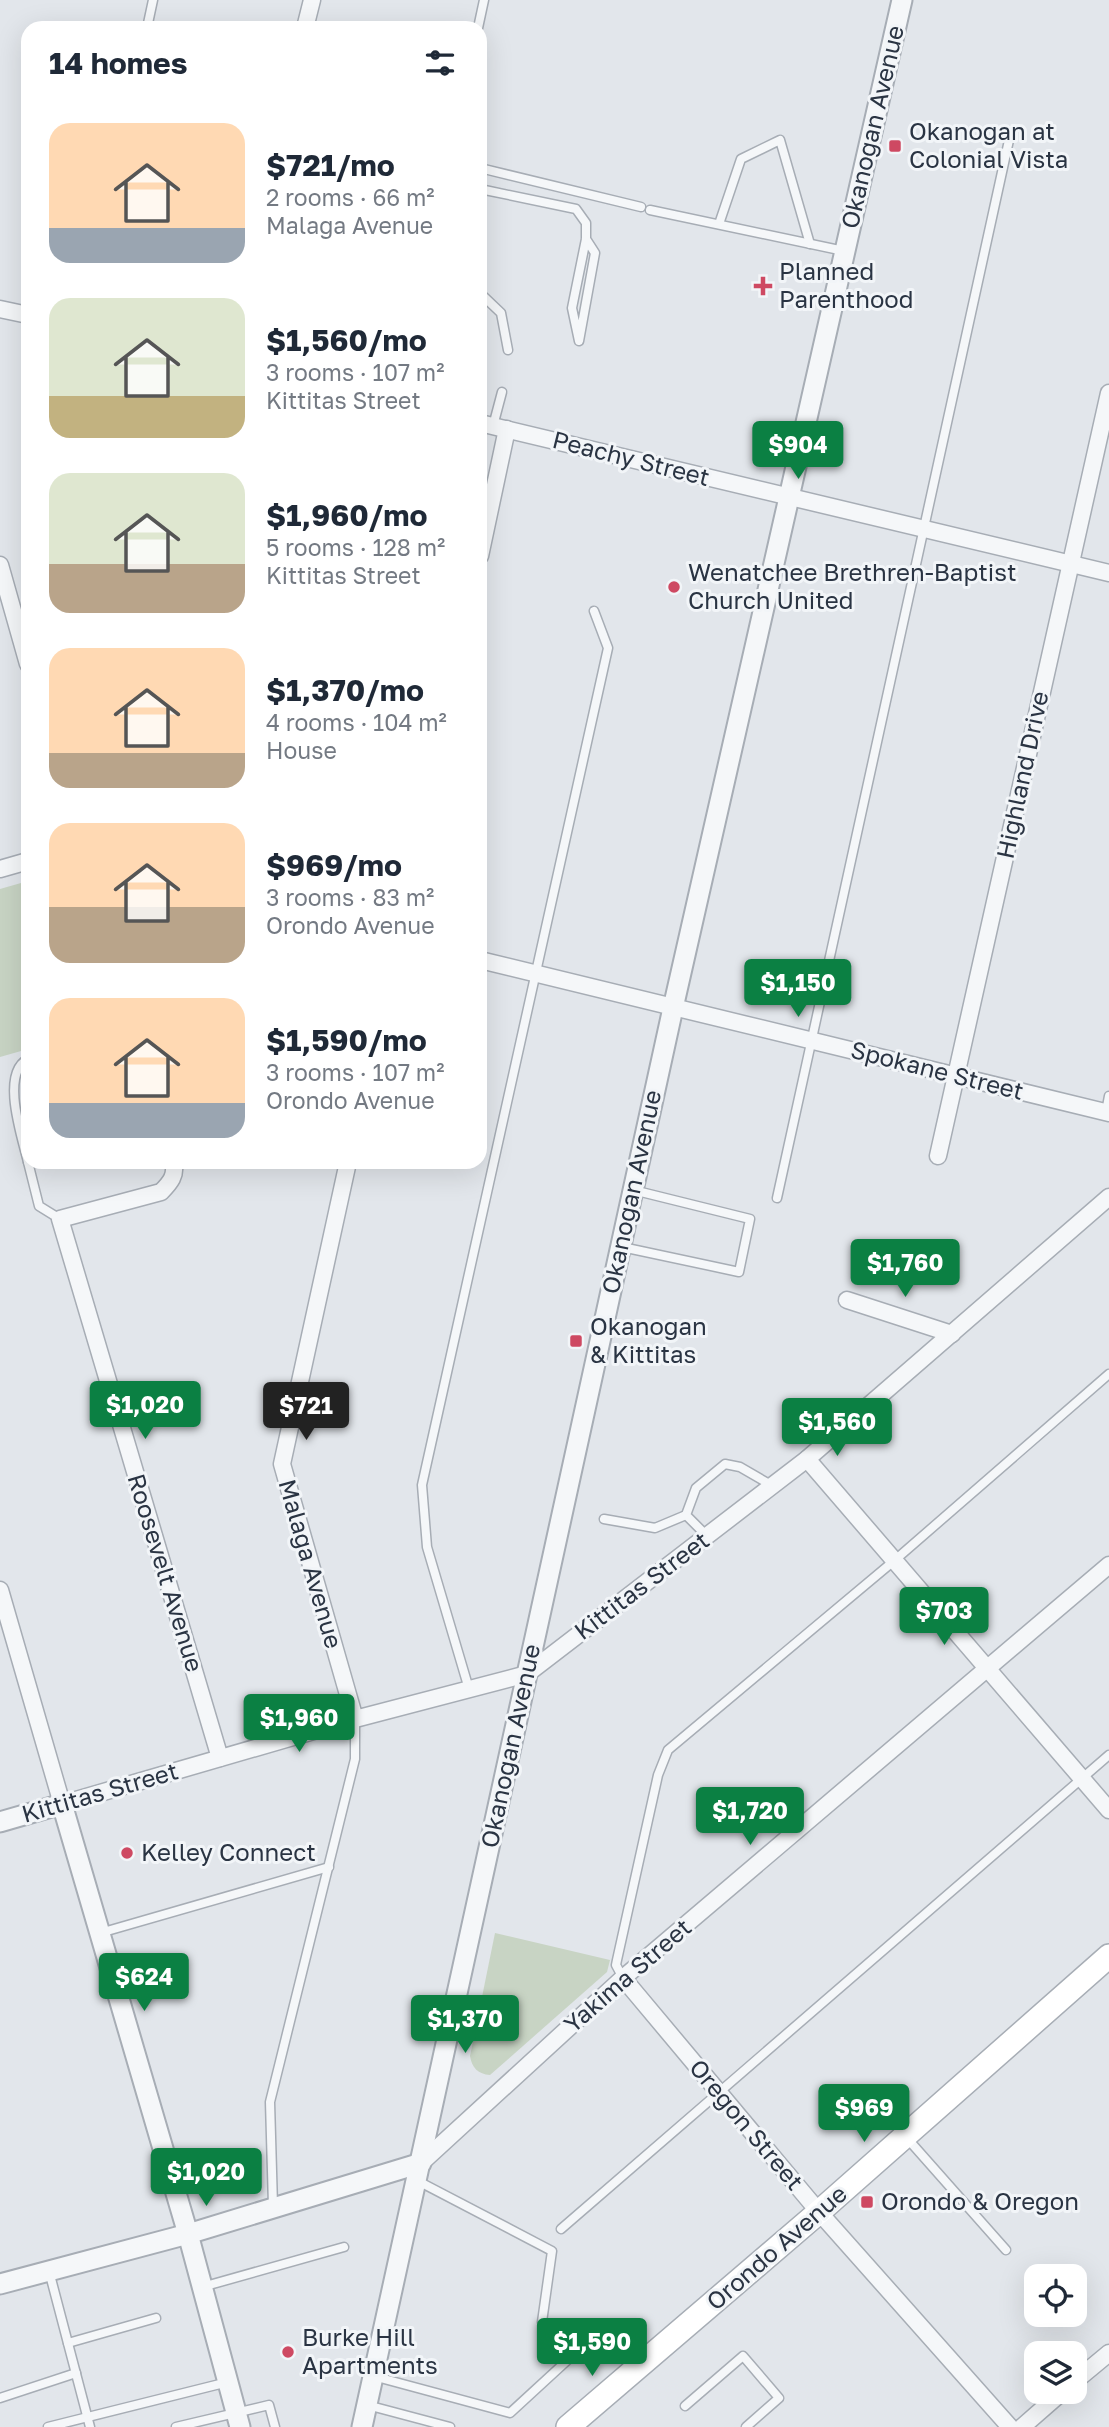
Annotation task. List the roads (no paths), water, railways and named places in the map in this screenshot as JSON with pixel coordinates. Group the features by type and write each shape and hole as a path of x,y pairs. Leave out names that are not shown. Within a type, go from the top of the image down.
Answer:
{"main road":[{"name":"Orondo Avenue","path":"568,2427 819,2212 1109,1956"}],"street":[{"path":"307,21 312,0"},
{"name":"Okanogan Avenue","path":"362,2427 673,1008 902,0"},
{"path":"0,309 21,314"},
{"name":"Highland Drive","path":"938,1156 1109,393"},
{"path":"487,486 493,426"},
{"name":"Peachy Street","path":"493,426 1109,573"},
{"path":"0,565 21,639"},
{"path":"0,869 21,863"},
{"name":"Spokane Street","path":"487,962 957,1076 1108,1107"},
{"path":"60,1219 161,1192 171,1182 175,1169"},
{"name":"Malaga Avenue","path":"346,1169 282,1464 355,1719"},
{"name":"Kittitas Street","path":"0,1822 355,1719 527,1674 807,1459 1109,1197"},
{"name":"Roosevelt Avenue","path":"60,1219 220,1758"},
{"path":"847,1300 952,1334"},
{"path":"807,1459 1109,1810"},
{"name":"Yakima Street","path":"0,2284 419,2172 623,1978 1109,1565"},
{"path":"0,1590 188,2234 238,2419"},
{"name":"Oregon Street","path":"623,1978 819,2212 1010,2427"},
{"path":"1087,2371 1109,2353"},
{"path":"1022,2427 1048,2404"}],"lane":[{"path":"148,21 153,0"},
{"path":"480,21 484,0"},
{"path":"777,1198 1011,131"},
{"path":"719,225 741,159 780,140 810,244"},
{"path":"487,170 646,209 844,251"},
{"path":"487,190 576,209 586,223 586,239 572,308 579,341 595,253 586,239"},
{"path":"487,299 502,313 508,350"},
{"path":"493,426 502,392"},
{"path":"469,1689 427,1547 422,1485 608,648 594,611"},
{"path":"21,1064 15,1072 10,1092 21,1135"},
{"path":"30,1169 39,1206 60,1219"},
{"path":"620,1247 739,1272 750,1219 633,1189"},
{"path":"623,1978 616,1965 658,1775 668,1750 895,1560 1109,1374"},
{"path":"604,1518 655,1528 686,1515 696,1488 725,1465 740,1467 772,1486"},
{"path":"686,1515 707,1536"},
{"path":"273,2209 270,2102 355,1759 355,1719"},
{"path":"561,2229 1109,1755"},
{"path":"100,1933 329,1867"},
{"path":"905,2136 1006,2250"},
{"path":"373,2376 510,2413 572,2356 541,2322 552,2251 419,2172"},
{"path":"202,2287 344,2247"},
{"path":"49,2271 90,2417 90,2427"},
{"path":"68,2343 156,2318"},
{"path":"685,2406 743,2356 779,2398 746,2427"},
{"path":"0,2398 76,2373"},
{"path":"48,2427 228,2382"},
{"path":"176,2427 238,2419 269,2404 275,2427"},
{"path":"367,2405 450,2427"}],"place":[{"name":"Okanogan at Colonial Vista","path":"895,146"},
{"name":"Planned Parenthood","path":"763,286"},
{"name":"Wenatchee Brethren-Baptist Church United","path":"674,587"},
{"name":"Okanogan & Kittitas","path":"576,1341"},
{"name":"Kelley Connect","path":"127,1853"},
{"name":"Orondo & Oregon","path":"867,2202"},
{"name":"Burke Hill Apartments","path":"288,2352"}]}
